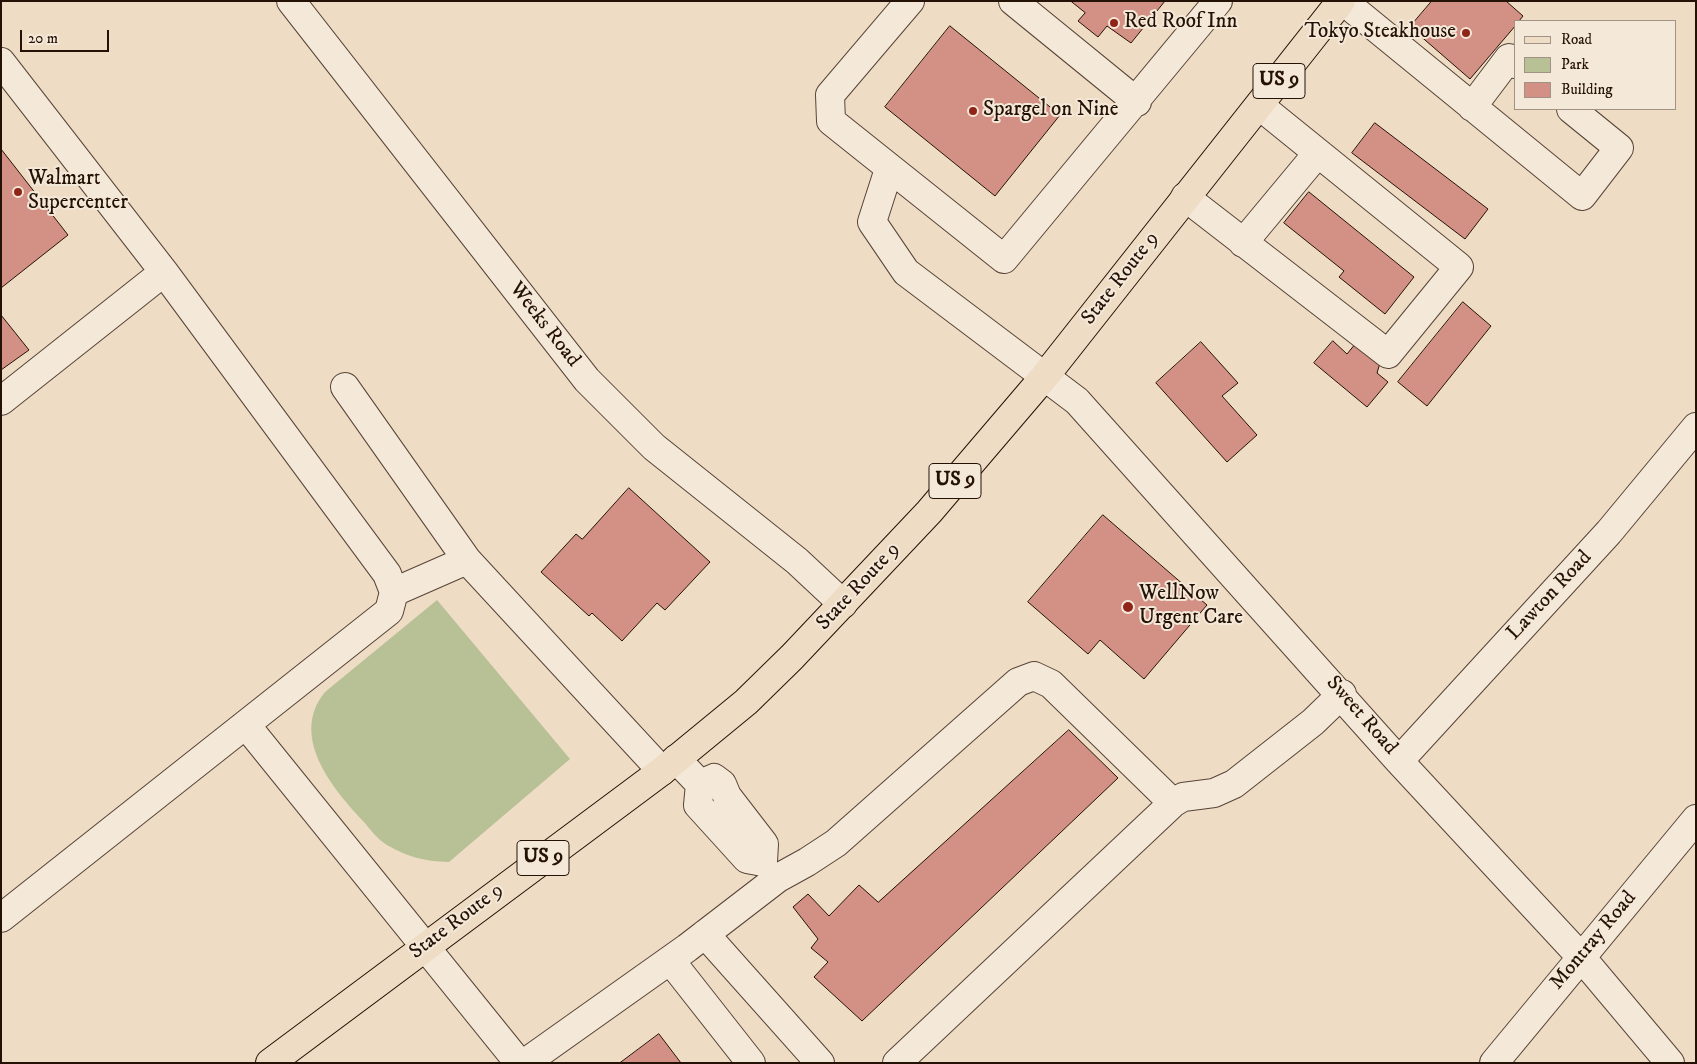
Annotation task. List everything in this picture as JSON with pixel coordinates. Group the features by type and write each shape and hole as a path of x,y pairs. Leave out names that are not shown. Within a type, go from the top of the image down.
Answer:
{"main road":[{"name":"State Route 9","path":"270,1063 669,765 746,702 843,604 929,512 1045,376 1342,1"}],"street":[{"name":"Weeks Road","path":"291,1 587,380 654,447 797,561 843,604"},
{"path":"910,1 830,95 830,120 1004,259 1218,1"},
{"path":"1342,1 1582,196 1619,148 1572,110"},
{"path":"1017,3 1136,102"},
{"path":"1472,107 1509,58 1514,62"},
{"path":"1,62 164,272 387,574 394,592 389,611 1,918"},
{"path":"1185,197 1388,354 1459,267 1260,106"},
{"path":"1243,243 1317,154"},
{"name":"Sweet Road","path":"889,169 872,222 906,272 1077,401 1342,694 1399,761 1581,957 1670,1063"},
{"path":"1,401 164,272"},
{"path":"345,387 467,560 669,765 700,784 698,805 747,859 770,870"},
{"name":"Lawton Road","path":"1399,761 1609,532 1696,427"},
{"path":"394,592 467,560"},
{"path":"246,725 425,946 512,1060 670,960 705,934 770,870 807,862 836,843 1018,682 1034,676 1051,684 1173,803"},
{"path":"897,1063 1173,803 1183,797 1214,793 1234,784 1314,722 1342,694"},
{"name":"Montray Road","path":"1494,1063 1696,820"},
{"path":"705,934 820,1063"},
{"path":"670,960 751,1063"}],"green space":[{"path":"437,600 570,759 449,862 424,860 410,856 387,845 377,837 351,808 328,777 319,761 313,743 311,726 315,709 325,692"}],"building":[{"name":"Red Roof Inn","path":"1071,1 1165,1 1131,43 1107,26 1098,37 1078,21 1085,13"},
{"path":"1432,1 1506,1 1523,16 1520,20 1514,20 1514,27 1470,79 1410,27"},
{"name":"Spargel on Nine","path":"950,26 1060,115 995,196 885,107"},
{"path":"1375,123 1488,209 1465,239 1352,153"},
{"name":"Walmart Supercenter","path":"1,149 68,235 1,288"},
{"path":"1309,192 1414,277 1385,314 1339,277 1344,271 1284,223"},
{"path":"1463,302 1491,326 1427,406 1398,382"},
{"path":"1,315 29,350 1,370"},
{"path":"1333,341 1347,354 1356,343 1380,363 1377,373 1388,382 1367,407 1314,363"},
{"path":"1201,342 1238,383 1222,396 1257,435 1227,462 1156,383"},
{"path":"629,488 710,562 665,610 657,603 622,641 592,613 589,616 541,572 576,534 582,539"},
{"path":"1103,515 1207,605 1144,679 1100,640 1088,654 1028,602"},
{"path":"1069,730 1118,778 862,1021 814,977 828,962 811,948 818,939 793,907 808,894 829,916 859,885 878,902"},
{"path":"659,1034 681,1063 620,1063"}],"place":[{"name":"Red Roof Inn","path":"1114,23"},
{"name":"Tokyo Steakhouse","path":"1466,33"},
{"name":"Spargel on Nine","path":"973,111"},
{"name":"Walmart Supercenter","path":"18,192"},
{"name":"WellNow Urgent Care","path":"1128,607"}]}
